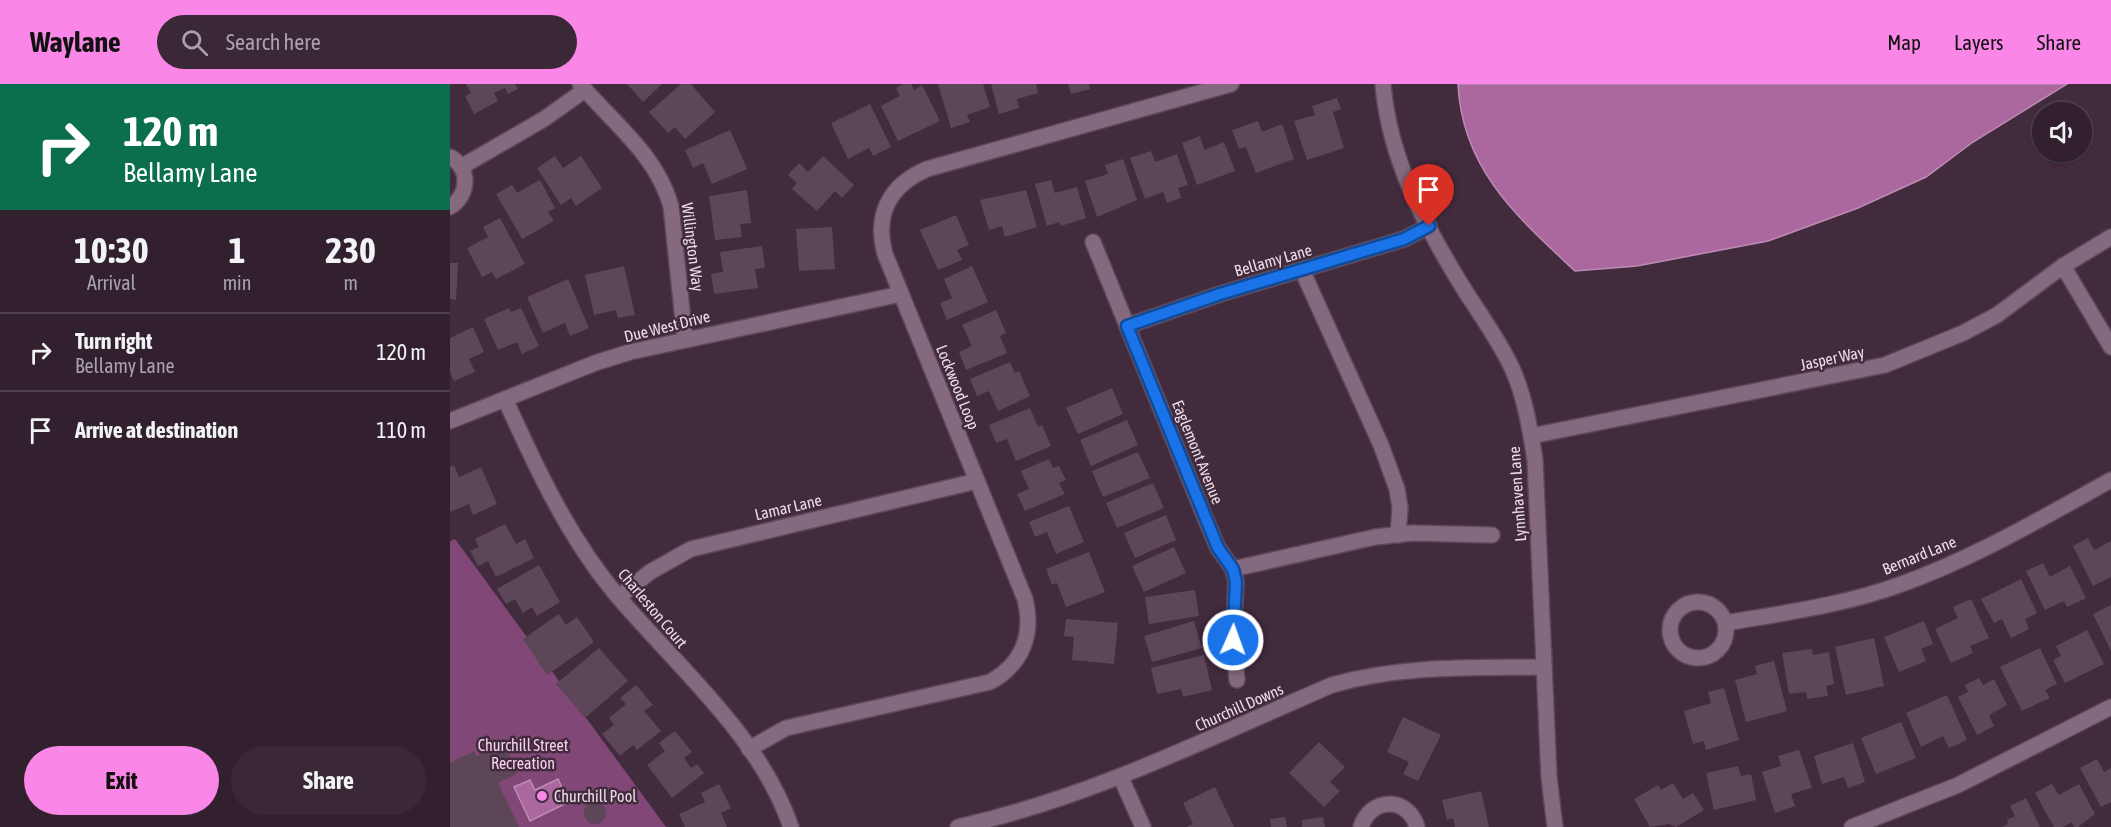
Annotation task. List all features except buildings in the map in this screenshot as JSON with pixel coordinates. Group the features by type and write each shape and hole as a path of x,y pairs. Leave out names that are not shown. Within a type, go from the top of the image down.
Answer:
{"street":[{"name":"Lockwood Loop","path":"749,749 786,728 990,682 1003,675 1024,647 1029,617 1025,599 885,254 881,240 881,225 892,195 912,175 927,169 1231,84"},
{"name":"Lynnhaven Lane","path":"1383,84 1388,124 1400,163 1429,226 1505,354 1523,399 1535,460 1548,777 1555,827"},
{"path":"450,207 463,193 465,175 456,162 544,120 583,87"},
{"name":"Willington Way","path":"583,87 648,156 666,189 671,206 685,339"},
{"name":"Bellamy Lane","path":"1127,326 1404,239 1429,226"},
{"name":"Jasper Way","path":"1531,436 1885,365 1963,333 1997,315 2063,266 2111,237"},
{"name":"Eaglemont Avenue","path":"1093,242 1218,548 1233,569 1236,582 1233,640 1237,680"},
{"path":"2063,266 2111,347"},
{"path":"1302,270 1381,445 1397,489 1398,535"},
{"name":"Due West Drive","path":"450,421 595,363 685,339 901,294"},
{"name":"Charleston Court","path":"506,399 557,507 582,548 619,597 749,749 767,774 792,827"},
{"name":"Bernard Lane","path":"1726,623 1799,610 1899,585 2012,534 2111,480"},
{"name":"Lamar Lane","path":"619,597 650,572 691,549 977,482"},
{"path":"1233,569 1337,544 1398,535 1492,535"},
{"name":"Churchill Downs","path":"958,827 1053,801 1120,778 1332,685 1361,676 1401,670 1544,667"},
{"path":"1852,827 1958,785 2111,707"},
{"path":"1120,778 1143,827"},
{"path":"1361,827 1365,816 1372,808 1390,804 1407,810 1417,827"}],"green space":[{"name":"Churchill Street Recreation","path":"455,539 666,827 450,827 450,541"}],"shaded area":[{"path":"1458,84 2067,84 2038,102 2032,102 2032,106 1973,142 1926,177 1858,208 1768,241 1637,266 1575,271 1533,231 1496,189 1481,166 1462,114"},
{"name":"Churchill Pool","path":"558,779 569,802 530,821 514,787 530,780 535,790"}],"place":[{"name":"Churchill Pool","path":"542,796"}],"route":[{"path":"1233,640 1236,582 1233,569 1218,548 1127,326 1220,294 1404,239 1429,226"}]}
